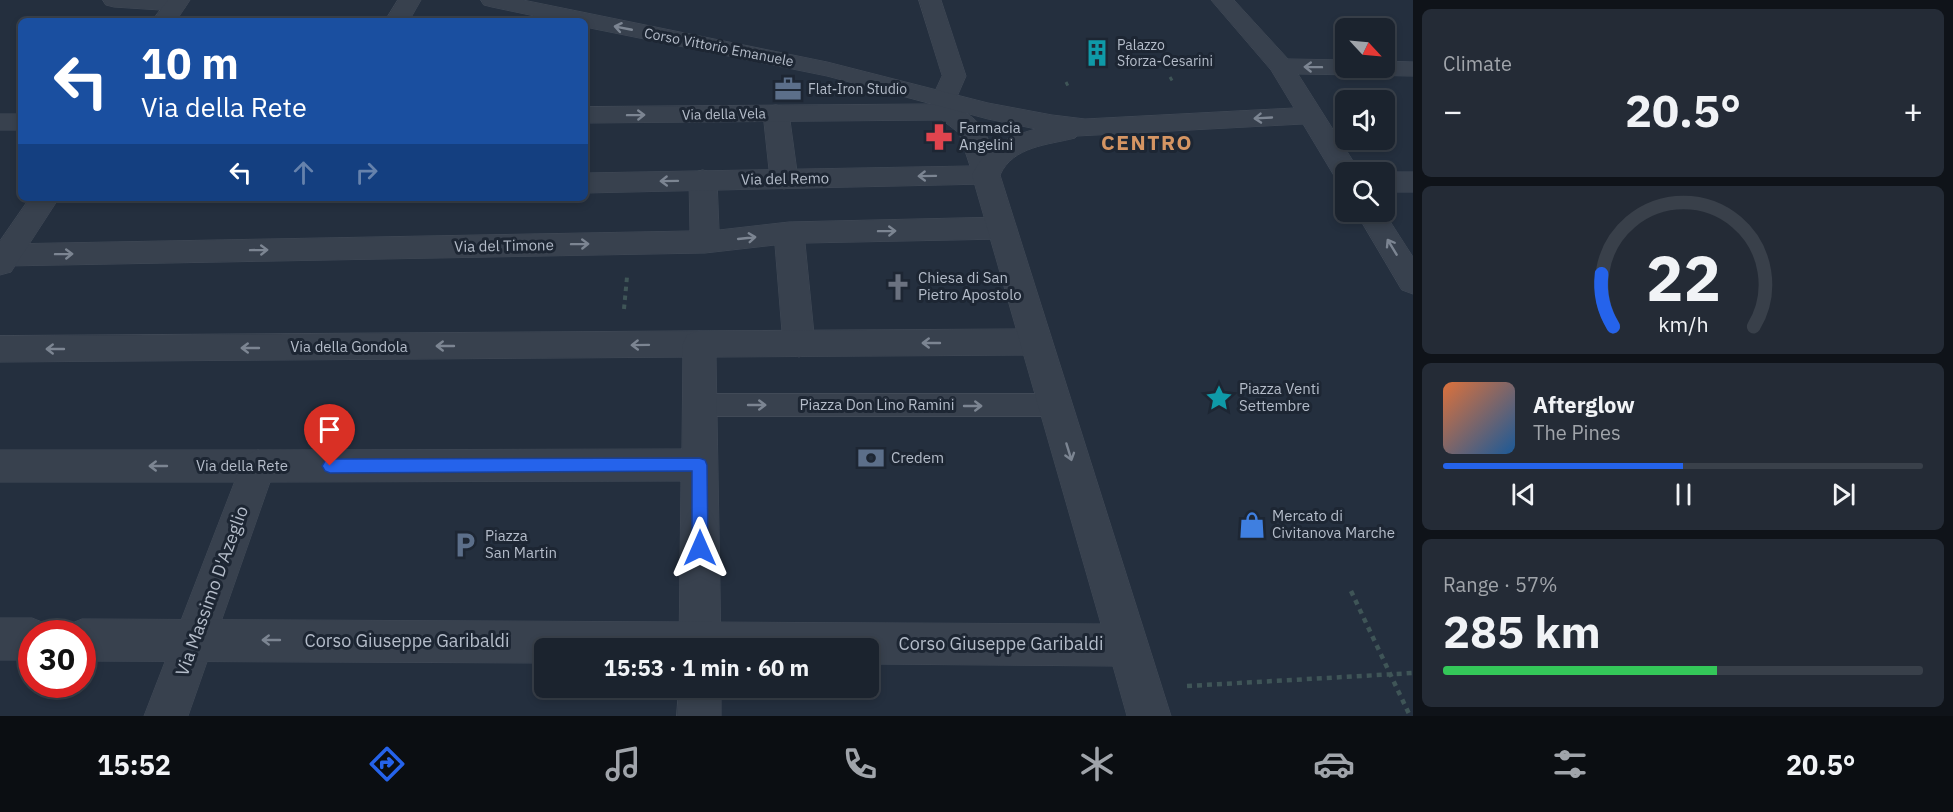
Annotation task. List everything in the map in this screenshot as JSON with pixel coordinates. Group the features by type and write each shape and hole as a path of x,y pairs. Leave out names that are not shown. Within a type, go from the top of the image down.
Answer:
{"street":[{"path":"114,0 173,8"},
{"path":"398,18 410,0"},
{"name":"Corso Vittorio Emanuele","path":"492,0 580,18"},
{"path":"930,0 954,76 941,106"},
{"path":"1222,0 1281,66 1340,162"},
{"name":"Corso Vittorio Emanuele","path":"588,20 828,69 871,81 941,106"},
{"path":"1281,66 1413,69"},
{"path":"863,112 880,105 885,97 883,90 871,81"},
{"path":"941,106 1085,128"},
{"path":"941,106 968,124 986,175 1149,716"},
{"name":"Via della Vela","path":"588,115 863,112 941,106"},
{"path":"776,113 784,179"},
{"path":"986,175 993,159 1009,148 1034,139 1085,128 1311,115"},
{"path":"0,122 18,122"},
{"name":"Via del Remo","path":"588,183 986,175"},
{"path":"703,180 705,242"},
{"path":"1395,182 1413,182"},
{"path":"3,259 43,201"},
{"path":"1376,222 1413,282"},
{"name":"Via del Timone","path":"3,259 705,242 789,233 1002,228"},
{"path":"789,233 799,344"},
{"path":"700,638 699,344 1036,342"},
{"name":"Via della Gondola","path":"0,349 699,344"},
{"name":"Via della Rete","path":"0,466 699,465"},
{"name":"Via Massimo D'Azeglio","path":"166,716 258,466"},
{"path":"0,639 18,639"},
{"name":"Corso Giuseppe Garibaldi","path":"96,640 534,643"},
{"name":"Corso Giuseppe Garibaldi","path":"879,645 1127,645"},
{"path":"699,716 700,698"}],"lane":[{"name":"Piazza Don Lino Ramini","path":"699,405 1055,405"}],"path":[{"path":"1170,77 1173,82"},
{"path":"1066,82 1068,86"},
{"path":"621,345 630,243"},
{"path":"1351,591 1410,716"},
{"path":"1187,686 1413,673"}],"place":[{"name":"Palazzo Sforza-Cesarini","path":"1097,53"},
{"name":"Flat-Iron Studio","path":"788,89"},
{"name":"Farmacia Angelini","path":"939,137"},
{"name":"Chiesa di San Pietro Apostolo","path":"898,287"},
{"name":"Piazza Venti Settembre","path":"1219,398"},
{"name":"Credem","path":"871,458"},
{"name":"Mercato di Civitanova Marche","path":"1252,525"},
{"name":"Piazza San Martin","path":"465,545"}],"district":[{"name":"CENTRO","path":"1147,143"}],"route":[{"path":"330,466 699,465 700,548"}]}
